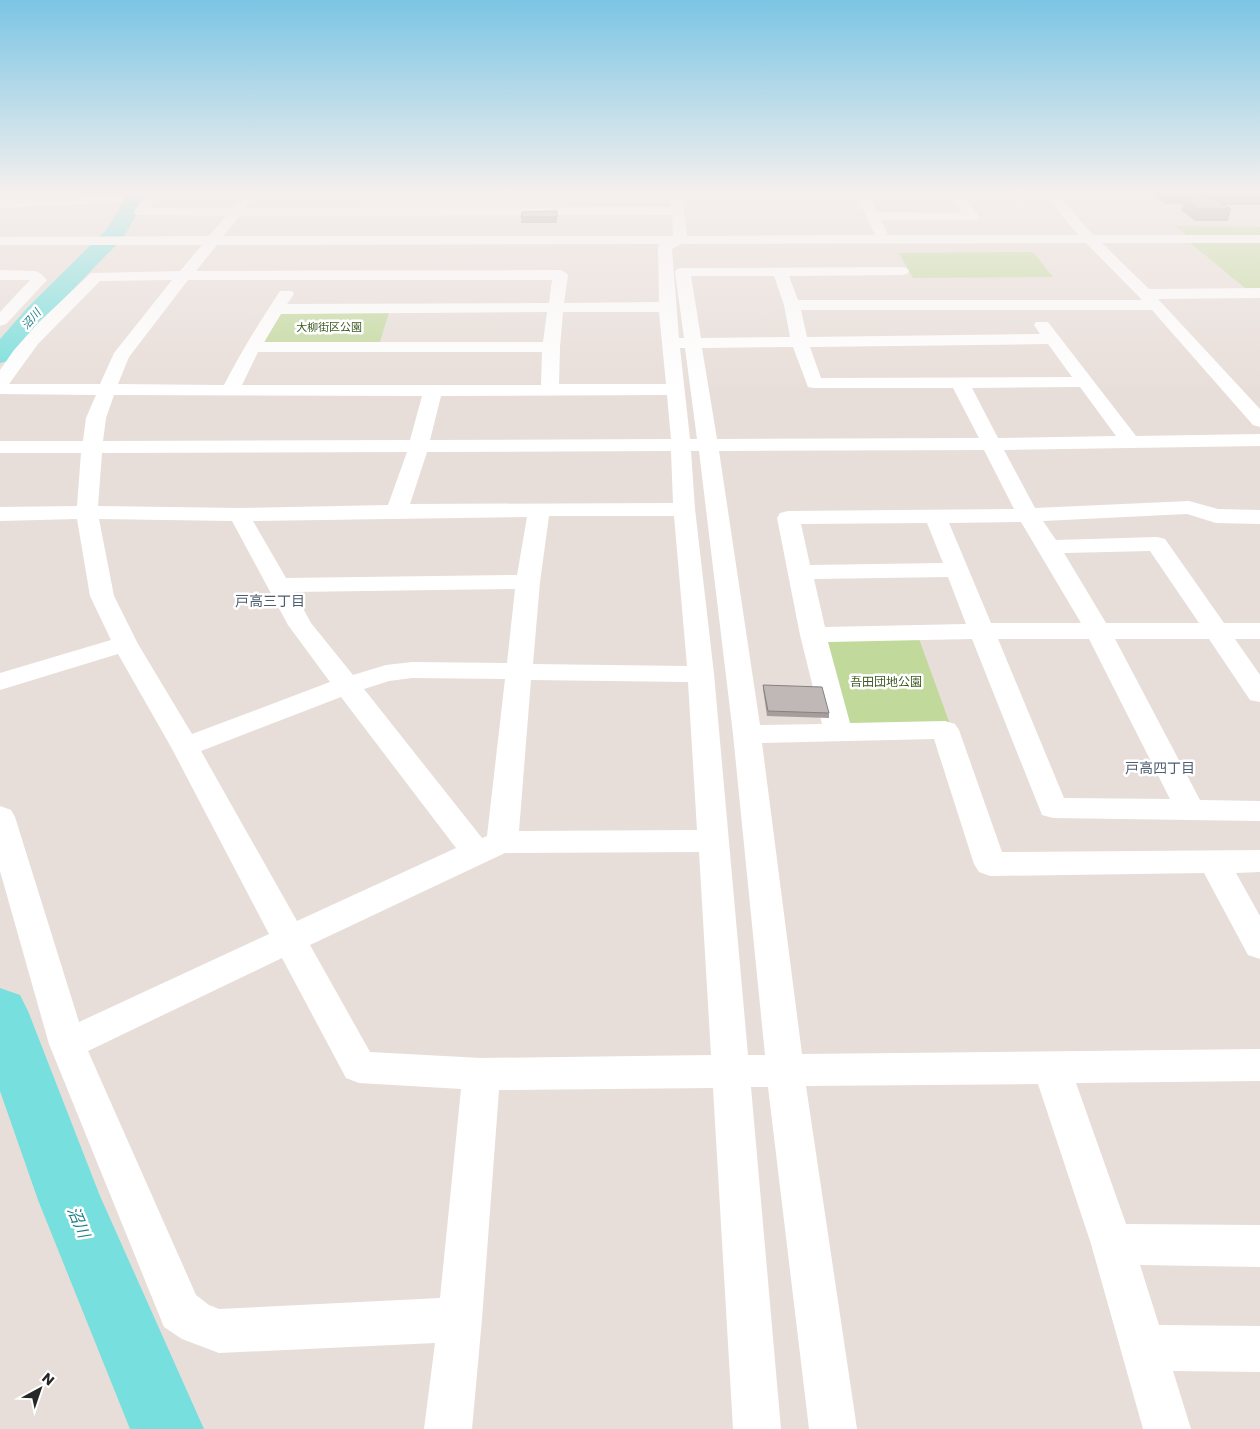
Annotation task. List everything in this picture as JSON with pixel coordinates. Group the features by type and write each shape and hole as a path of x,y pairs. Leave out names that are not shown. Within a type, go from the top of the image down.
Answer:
{"street":[{"path":"199,258 120,357 96,418 87,512 102,596 125,644 185,747 359,1068 481,1074 731,1070 1052,1069 1260,1065"},
{"path":"459,275 466,258"},
{"path":"665,258 667,307 681,343 694,444 747,734 785,1070 833,1429"},
{"path":"680,258 682,272 681,343 676,389 694,444 684,509 701,674 757,1429"},
{"path":"894,258 920,304"},
{"path":"1108,258 1151,299 1260,421"},
{"path":"682,272 902,271"},
{"path":"780,272 792,305 800,342 814,383 1085,382"},
{"path":"230,390 252,348 297,275"},
{"path":"0,384 12,362 24,348 48,321 96,276 560,275 551,347 550,389"},
{"path":"0,276 35,276 39,280 0,321"},
{"path":"792,305 1025,305 1260,293"},
{"path":"1025,305 1130,442"},
{"path":"276,309 667,307"},
{"path":"681,343 1052,339"},
{"path":"252,348 551,347"},
{"path":"960,382 990,444 1028,515 1098,631 1191,811"},
{"path":"0,389 433,391 676,389"},
{"path":"397,511 420,445 433,391"},
{"path":"0,447 990,444 1260,440"},
{"path":"838,731 813,635 788,518 1028,515 1189,507 1216,516 1260,516"},
{"path":"0,514 87,512 239,515 397,511 684,509"},
{"path":"489,847 520,671 528,582 539,511"},
{"path":"239,515 300,625 345,686 489,847"},
{"path":"936,517 1053,808 1191,811 1260,810"},
{"path":"1049,547 1157,544 1260,694"},
{"path":"801,572 956,570"},
{"path":"278,585 528,582"},
{"path":"813,635 983,631 1260,631"},
{"path":"0,682 125,644"},
{"path":"185,747 345,686 386,673 412,670 701,674"},
{"path":"747,734 945,730 990,864 1260,861"},
{"path":"0,817 67,1044 180,1311 198,1324 219,1331 460,1319"},
{"path":"67,1044 489,847 714,841"},
{"path":"1213,862 1260,946"},
{"path":"1052,1069 1112,1244 1145,1348 1167,1429"},
{"path":"448,1429 460,1319 481,1074"},
{"path":"1112,1244 1260,1246"},
{"path":"1145,1348 1260,1348"}],"green space":[{"path":"902,258 1038,258 1053,277 913,278"},
{"path":"1208,258 1260,258 1260,291 1250,292"},
{"name":"大柳街区公園","path":"283,309 390,309 379,345 263,345"},
{"name":"吾田団地公園","path":"918,636 951,727 837,727 821,638"}],"building":[{"path":"763,685 822,687 829,713 768,711"}],"waterway":[{"name":"沼川","path":"0,355 37,312 91,258"},
{"name":"沼川","path":"0,1011 70,1200 167,1429"}],"district":[{"name":"戸高三丁目","path":"270,601"},
{"name":"戸高四丁目","path":"1160,768"}]}
